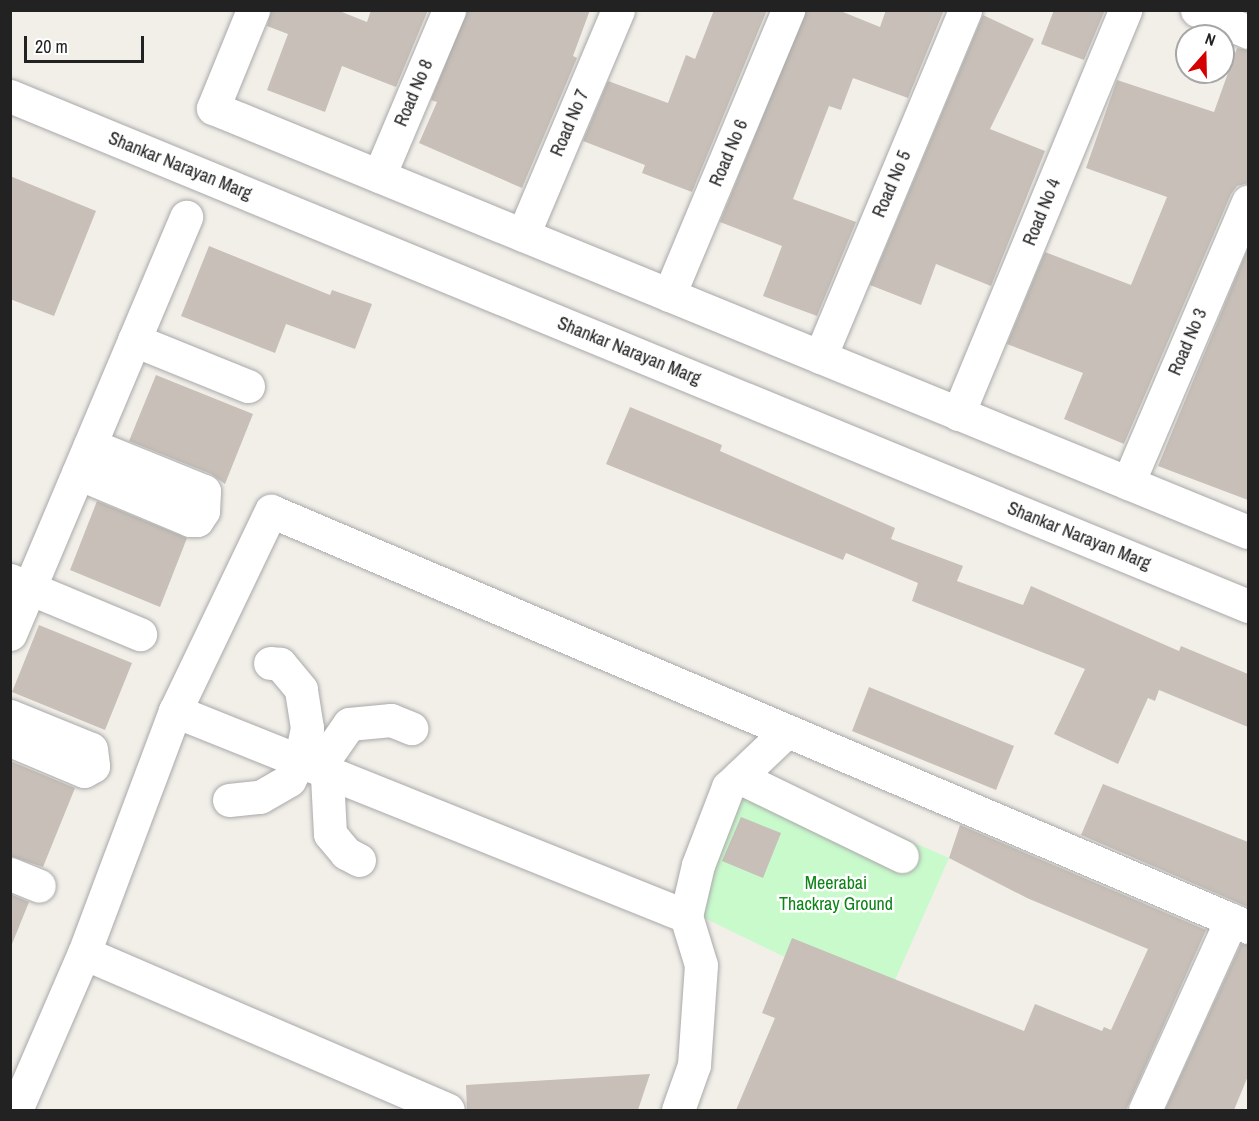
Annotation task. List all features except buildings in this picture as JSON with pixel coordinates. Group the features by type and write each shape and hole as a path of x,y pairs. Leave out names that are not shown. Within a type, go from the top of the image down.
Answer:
{"street":[{"path":"253,10 213,108 1248,532"},
{"name":"Road No 8","path":"379,176 449,10"},
{"name":"Road No 7","path":"523,235 618,10"},
{"name":"Road No 6","path":"669,295 788,10"},
{"name":"Road No 5","path":"820,357 965,10"},
{"name":"Road No 4","path":"958,414 1125,10"},
{"path":"1197,10 1248,32"},
{"name":"Shankar Narayan Marg","path":"10,96 1248,606"},
{"path":"10,634 17,581 187,169"},
{"name":"Road No 3","path":"1128,483 1248,201"},
{"path":"17,581 84,459 186,217"},
{"path":"134,339 248,386"},
{"path":"16,1110 84,953 175,711 271,511 1240,923 1145,1110"},
{"path":"17,581 140,634"},
{"path":"270,663 280,664 301,689 312,766 330,834 346,854 360,861"},
{"path":"175,711 686,916"},
{"path":"10,716 91,749 93,766 84,771 10,740"},
{"path":"229,800 260,797 312,766 328,751 349,724 391,720 411,728"},
{"path":"678,1110 694,1065 701,965 686,916 698,865 728,787 787,731"},
{"path":"739,777 902,856"},
{"path":"84,953 448,1110"}],"green space":[{"name":"Meerabai Thackray Ground","path":"753,772 949,858 884,1005 696,914"}]}
